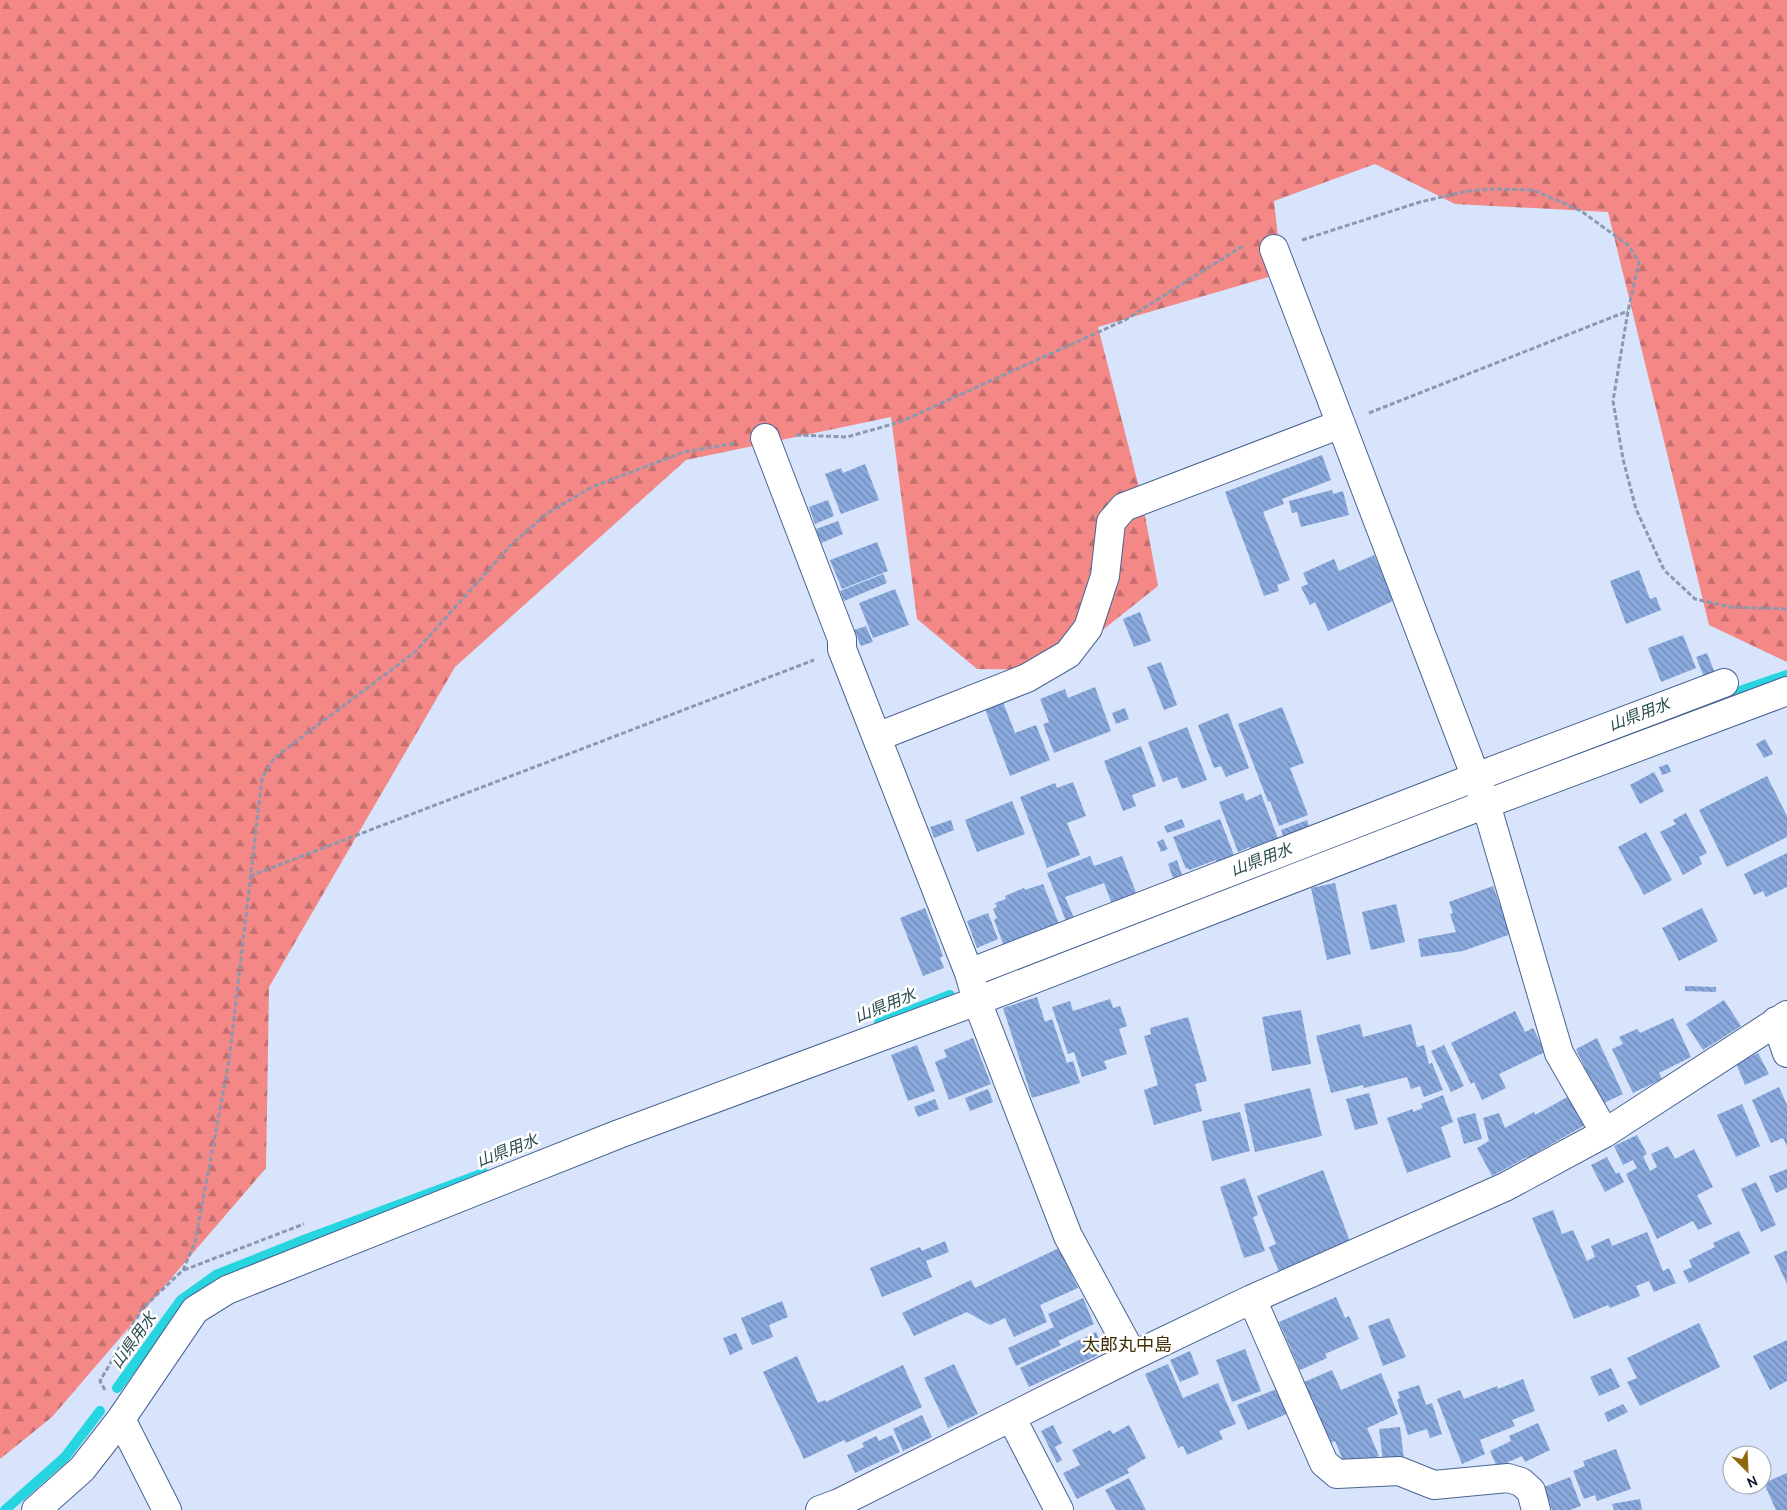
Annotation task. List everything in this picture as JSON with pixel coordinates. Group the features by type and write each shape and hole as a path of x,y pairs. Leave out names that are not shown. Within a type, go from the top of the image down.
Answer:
{"street":[{"path":"1274,249 1486,804 1559,1053 1605,1132"},
{"path":"877,737 1027,678 1068,654 1088,628 1105,576 1111,522 1124,507 1341,424"},
{"path":"765,438 842,639 842,649 969,973 976,1001 1068,1236 1133,1356"},
{"path":"969,973 1724,683"},
{"path":"36,1510 82,1468 121,1419 195,1310 227,1290 619,1134 976,1001 1486,804 1787,691"},
{"path":"820,1510 839,1503 1133,1356 1252,1299 1506,1187 1605,1132 1781,1018 1787,1053"},
{"path":"1252,1299 1324,1463 1337,1474 1399,1471 1434,1485 1508,1478 1520,1482 1531,1491 1536,1510"},
{"path":"1011,1417 1059,1510"},
{"path":"121,1419 167,1510"}],"path":[{"path":"121,1419 100,1381 142,1309 183,1270 195,1242 229,1061 262,778 274,758 415,652 511,545 546,514 592,487 684,452 765,438 800,435 847,437 900,422 1125,320 1241,247 1274,249 1420,202 1468,191 1492,189 1533,190 1581,211 1628,245 1639,262 1628,311 1614,401 1623,459 1636,509 1664,570 1695,599 1731,607 1787,609"},
{"path":"1341,424 1628,311"},
{"path":"250,876 842,649"}],"green space":[{"path":"0,0 1787,0 1787,662 1709,625 1608,212 1455,204 1375,164 1274,201 1282,273 1098,327 1142,499 1158,586 1052,670 977,669 917,619 891,417 686,460 455,667 269,987 266,1168 52,1417 0,1459"}],"building":[{"path":"1322,455 1331,480 1282,499 1284,504 1263,512 1290,580 1277,585 1279,591 1264,596 1225,492"},
{"path":"865,464 879,500 841,514 825,474 841,468 843,473"},
{"path":"1332,490 1333,494 1343,491 1349,515 1301,527 1297,512 1292,513 1289,501"},
{"path":"828,500 834,516 815,524 809,507"},
{"path":"838,521 843,534 821,543 816,529"},
{"path":"877,542 888,571 842,589 830,560"},
{"path":"1374,555 1395,600 1328,631 1315,602 1310,605 1301,587 1308,584 1303,573 1334,559 1339,571"},
{"path":"1639,570 1650,599 1656,597 1661,610 1626,624 1610,581"},
{"path":"883,574 887,583 844,601 840,591"},
{"path":"895,589 909,625 873,638 859,603"},
{"path":"1140,612 1151,641 1134,647 1123,619"},
{"path":"866,626 873,642 861,646 854,630"},
{"path":"1683,635 1696,668 1661,682 1648,648"},
{"path":"1707,653 1715,673 1704,677 1696,657"},
{"path":"1161,662 1177,705 1164,710 1147,667"},
{"path":"1095,687 1111,731 1054,753 1043,724 1049,722 1040,699 1065,689 1068,698"},
{"path":"1003,702 1015,733 1036,725 1050,760 1010,776 985,709"},
{"path":"1282,707 1304,763 1290,768 1308,815 1279,826 1238,724"},
{"path":"1125,708 1129,719 1116,724 1112,713"},
{"path":"1228,713 1249,768 1226,777 1221,766 1214,768 1198,725"},
{"path":"1187,727 1207,780 1182,789 1177,777 1163,782 1148,742"},
{"path":"1765,739 1773,754 1764,758 1756,744"},
{"path":"1141,746 1156,786 1132,795 1136,806 1123,811 1104,761"},
{"path":"1668,764 1671,772 1662,775 1659,767"},
{"path":"1654,772 1664,791 1640,804 1630,785"},
{"path":"1767,776 1787,816 1787,837 1727,867 1699,810"},
{"path":"1073,782 1086,816 1067,823 1080,855 1047,868 1020,797 1055,783 1057,788"},
{"path":"1243,793 1246,801 1261,794 1279,841 1252,851 1250,847 1238,852 1219,802"},
{"path":"1012,801 1025,834 977,852 965,820"},
{"path":"1686,813 1707,853 1699,857 1702,864 1683,875 1660,832 1676,824 1673,820"},
{"path":"1182,819 1185,827 1167,833 1164,826"},
{"path":"1220,819 1235,858 1217,864 1216,860 1189,870 1188,868 1186,869 1173,837"},
{"path":"951,820 954,830 934,838 930,827"},
{"path":"1307,820 1311,832 1285,841 1281,830"},
{"path":"1646,832 1672,880 1644,895 1618,847"},
{"path":"1163,839 1168,849 1161,852 1157,842"},
{"path":"1787,853 1787,887 1766,897 1763,891 1754,895 1744,874"},
{"path":"1090,856 1094,866 1122,856 1137,895 1112,904 1104,883 1065,897 1074,918 1066,921 1047,873"},
{"path":"1177,860 1182,875 1173,878 1168,864"},
{"path":"1335,883 1351,954 1327,960 1311,888"},
{"path":"1043,884 1059,924 1004,946 994,920 997,918 993,909 997,907 995,903 1006,899 1005,896 1024,888 1025,890"},
{"path":"1493,886 1511,934 1463,951 1421,957 1418,939 1456,932 1450,914 1453,913 1449,902"},
{"path":"1396,904 1405,942 1371,950 1362,912"},
{"path":"925,908 943,956 940,958 944,968 923,976 900,918"},
{"path":"1702,908 1718,941 1679,961 1662,928"},
{"path":"988,913 998,939 977,948 967,921"},
{"path":"1685,986 1716,987 1716,992 1685,991"},
{"path":"1037,997 1045,1022 1052,1019 1067,1063 1073,1061 1080,1083 1032,1098 1003,1008"},
{"path":"1110,999 1113,1008 1120,1006 1127,1026 1119,1029 1127,1054 1104,1061 1107,1069 1082,1077 1074,1052 1068,1054 1052,1007 1070,1001 1073,1011"},
{"path":"1724,1000 1741,1026 1703,1050 1686,1024"},
{"path":"1301,1010 1311,1064 1272,1071 1262,1017"},
{"path":"1515,1011 1525,1032 1533,1028 1545,1052 1499,1074 1506,1088 1482,1100 1474,1082 1471,1084 1451,1043"},
{"path":"1188,1017 1207,1081 1195,1084 1202,1111 1154,1125 1144,1090 1158,1085 1144,1036 1151,1034 1150,1028"},
{"path":"1673,1018 1691,1057 1659,1073 1662,1079 1633,1093 1612,1049 1623,1044 1619,1037 1637,1029 1640,1033"},
{"path":"1360,1024 1363,1037 1411,1024 1417,1047 1424,1045 1429,1064 1432,1063 1443,1090 1424,1097 1420,1086 1411,1089 1407,1077 1364,1088 1363,1085 1331,1093 1316,1036"},
{"path":"973,1038 991,1084 949,1100 935,1062 947,1057 944,1050"},
{"path":"1597,1038 1623,1094 1602,1104 1576,1049"},
{"path":"917,1045 935,1091 908,1101 891,1055"},
{"path":"1444,1045 1464,1086 1451,1092 1431,1051"},
{"path":"1758,1053 1769,1074 1745,1085 1736,1063"},
{"path":"1779,1087 1787,1105 1787,1146 1783,1138 1771,1143 1752,1100"},
{"path":"1310,1088 1322,1136 1255,1152 1244,1104"},
{"path":"988,1089 993,1102 970,1111 965,1098"},
{"path":"1369,1093 1378,1124 1355,1130 1346,1099"},
{"path":"1443,1095 1453,1122 1441,1127 1451,1157 1407,1173 1387,1118 1413,1109 1413,1112 1423,1108 1421,1104"},
{"path":"1571,1095 1587,1124 1536,1153 1537,1155 1528,1160 1527,1157 1492,1176 1477,1148 1489,1141 1483,1118 1499,1113 1505,1128 1534,1112 1535,1115"},
{"path":"935,1099 939,1109 918,1117 914,1107"},
{"path":"1742,1104 1760,1146 1736,1157 1717,1115"},
{"path":"1240,1112 1250,1151 1212,1161 1202,1121"},
{"path":"1475,1113 1482,1139 1464,1144 1457,1118"},
{"path":"1637,1135 1647,1154 1643,1156 1650,1171 1657,1167 1651,1154 1668,1146 1675,1159 1694,1149 1713,1187 1697,1195 1712,1224 1698,1230 1693,1221 1657,1239 1626,1174 1637,1168 1633,1160 1623,1165 1614,1146"},
{"path":"1607,1157 1616,1174 1619,1172 1624,1182 1605,1192 1591,1165"},
{"path":"1787,1169 1787,1188 1776,1193 1769,1176"},
{"path":"1323,1170 1351,1244 1279,1272 1269,1247 1276,1244 1257,1196"},
{"path":"1245,1178 1258,1215 1253,1217 1265,1251 1244,1258 1220,1187"},
{"path":"1756,1182 1776,1225 1761,1232 1741,1189"},
{"path":"1553,1210 1562,1234 1573,1230 1587,1261 1595,1257 1591,1246 1609,1238 1612,1246 1647,1232 1663,1271 1669,1268 1676,1283 1654,1292 1649,1281 1636,1286 1640,1296 1610,1308 1608,1305 1574,1319 1532,1218"},
{"path":"1739,1231 1750,1253 1689,1283 1683,1271 1692,1267 1689,1260 1715,1247 1713,1243"},
{"path":"945,1241 949,1252 926,1261 932,1277 882,1297 870,1268 920,1247 922,1251"},
{"path":"1059,1248 1078,1288 1040,1305 1047,1322 1014,1337 1005,1318 990,1325 967,1312 914,1336 902,1313 971,1280 975,1288"},
{"path":"1787,1250 1787,1284 1774,1256"},
{"path":"1336,1297 1345,1318 1349,1316 1359,1339 1325,1354 1327,1358 1300,1370 1279,1322"},
{"path":"1083,1298 1094,1324 1058,1341 1061,1345 1016,1366 1008,1348 1054,1327 1048,1314"},
{"path":"782,1301 788,1317 769,1325 773,1337 752,1345 741,1318"},
{"path":"1389,1318 1406,1357 1383,1366 1368,1326"},
{"path":"1699,1323 1720,1367 1640,1406 1627,1382 1637,1378 1627,1358"},
{"path":"1096,1332 1105,1352 1029,1387 1020,1368"},
{"path":"736,1333 743,1349 730,1355 723,1338"},
{"path":"1787,1340 1787,1381 1770,1390 1753,1356"},
{"path":"1245,1349 1261,1391 1232,1402 1216,1360"},
{"path":"1190,1351 1199,1374 1180,1382 1170,1360"},
{"path":"797,1356 818,1403 825,1400 826,1402 903,1365 922,1407 846,1443 844,1440 804,1459 763,1372"},
{"path":"954,1364 978,1414 948,1428 924,1378"},
{"path":"1168,1364 1183,1398 1218,1383 1236,1424 1219,1431 1223,1439 1187,1455 1183,1446 1178,1448 1145,1374"},
{"path":"1611,1368 1620,1387 1599,1396 1590,1377"},
{"path":"1332,1370 1341,1390 1381,1373 1398,1414 1367,1428 1379,1456 1358,1464 1356,1458 1344,1463 1335,1441 1328,1444 1302,1383"},
{"path":"1523,1379 1535,1411 1512,1420 1515,1426 1480,1440 1485,1454 1462,1464 1437,1399 1460,1390 1464,1399 1497,1386 1498,1389"},
{"path":"1419,1385 1426,1405 1432,1403 1442,1434 1430,1438 1427,1429 1408,1435 1397,1400 1400,1398 1398,1392"},
{"path":"1279,1388 1289,1413 1248,1430 1237,1405"},
{"path":"1623,1404 1628,1412 1608,1422 1604,1413"},
{"path":"922,1415 932,1437 903,1451 893,1429"},
{"path":"1538,1423 1550,1450 1525,1462 1522,1456 1497,1467 1490,1451 1511,1441 1509,1436"},
{"path":"1053,1425 1062,1443 1055,1447 1062,1460 1057,1463 1041,1431"},
{"path":"1129,1425 1146,1458 1127,1469 1129,1473 1077,1499 1063,1473 1080,1465 1072,1450 1110,1430 1113,1434"},
{"path":"1400,1427 1404,1459 1383,1461 1379,1429"},
{"path":"892,1435 900,1452 855,1473 847,1455 864,1447 862,1443 876,1436 879,1441"},
{"path":"1616,1449 1631,1489 1597,1501 1595,1495 1584,1499 1573,1471 1585,1466 1583,1461"},
{"path":"1787,1473 1787,1510 1776,1510 1769,1495 1772,1495 1772,1480"},
{"path":"1570,1477 1581,1506 1570,1510 1552,1510 1544,1487"},
{"path":"1129,1478 1146,1510 1116,1510 1105,1490"},
{"path":"1640,1499 1642,1510 1614,1510 1612,1504"}],"waterway":[{"name":"山県用水","path":"1719,698 1787,675"},
{"name":"山県用水","path":"1134,924 1461,799"},
{"name":"山県用水","path":"879,1023 950,995"},
{"name":"山県用水","path":"117,1388 181,1300 216,1275 484,1173"},
{"name":"山県用水","path":"5,1510 65,1457 100,1411"}],"district":[{"name":"太郎丸中島","path":"1127,1345"}]}
